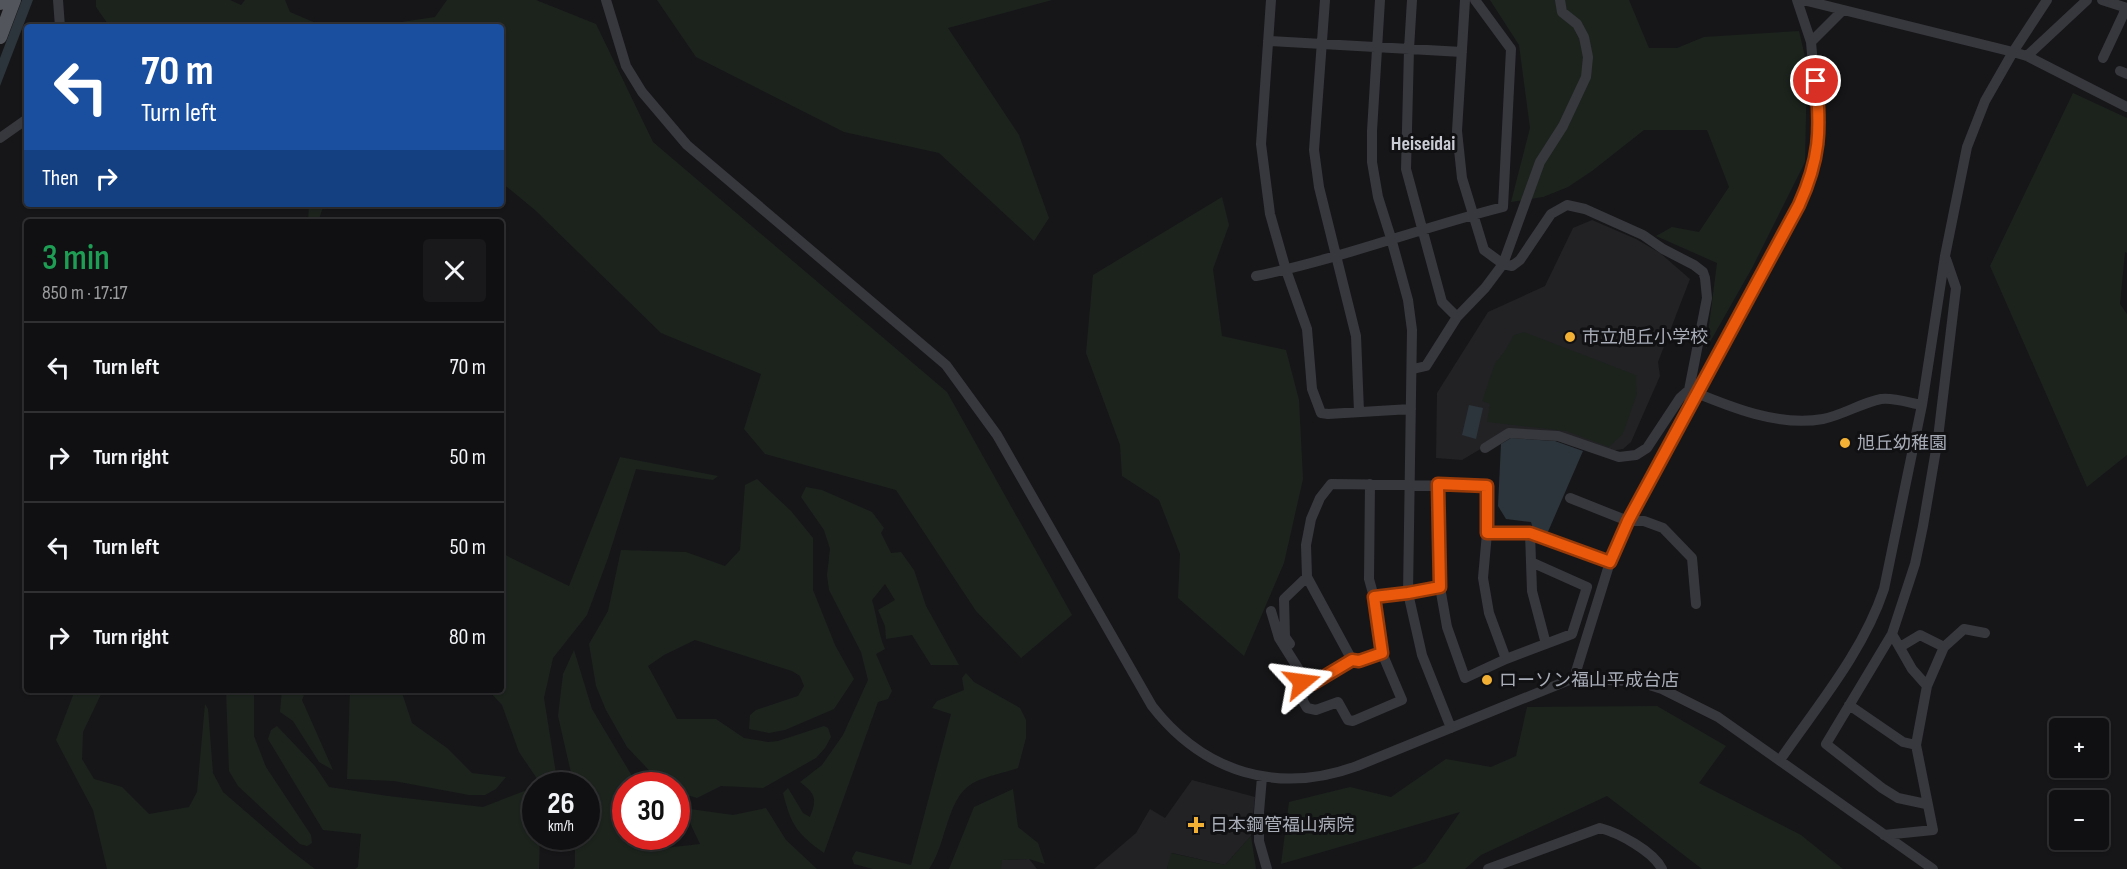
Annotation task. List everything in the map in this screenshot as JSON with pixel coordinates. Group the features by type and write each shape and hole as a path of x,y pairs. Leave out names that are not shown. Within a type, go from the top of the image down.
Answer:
{"main road":[{"path":"0,37 14,0"}],"street":[{"path":"58,0 60,24"},
{"path":"606,0 626,66 642,92 687,146 946,365 997,435 1152,706 1165,723 1200,751 1240,771 1262,777 1294,780 1339,773 1574,678 1640,682 1662,689 1718,717 1933,869"},
{"path":"1271,0 1261,144 1270,214 1286,270 1307,329 1312,389 1321,413 1411,410"},
{"path":"1325,0 1314,150 1319,187 1356,336 1359,412"},
{"path":"1380,0 1372,162 1378,197 1392,238 1408,300 1412,330 1408,593 1422,655 1451,728"},
{"path":"1412,0 1406,169 1442,302 1456,317"},
{"path":"1465,0 1456,131 1462,178 1484,250 1503,264 1512,266 1520,260 1551,214 1567,205 1585,209 1643,235 1663,249 1694,265 1705,278 1707,298 1692,391"},
{"path":"1256,276 1337,256 1503,207 1511,49 1475,0"},
{"path":"1413,369 1426,366 1456,317 1485,288 1503,264 1540,162 1563,126 1586,77 1588,57 1584,37 1576,24 1562,12 1560,0"},
{"path":"1574,678 1610,562 1628,521 1692,391 1799,205 1809,182 1815,162 1819,132 1811,42 1797,0"},
{"path":"1803,0 2027,56 2127,107"},
{"path":"1780,760 1859,645 1877,610 1884,589 1922,405 1945,256 1967,147 1974,124 2013,52 2047,0"},
{"path":"2027,56 2087,0"},
{"path":"2102,0 2125,8 2103,58"},
{"path":"1811,42 1842,10"},
{"path":"1268,41 1461,52"},
{"path":"0,138 24,122"},
{"path":"1926,804 1898,798 1826,744 1892,634 1905,599 1921,536 1938,438 1956,288 1945,256"},
{"path":"1692,391 1752,413 1805,421 1825,418 1882,399 1922,405"},
{"path":"1485,448 1509,433 1558,436 1619,457 1636,455 1647,448 1680,398 1692,391"},
{"path":"1352,660 1307,577 1306,545 1311,519 1320,498 1331,484 1487,486 1487,533 1483,578 1489,613 1506,659"},
{"path":"1307,577 1284,599 1285,638 1303,662 1303,701 1307,708 1316,710 1338,702 1348,720 1353,721 1402,700 1382,653 1374,597 1369,579 1370,484"},
{"path":"1438,484 1440,587 1447,627 1465,678 1506,659 1572,634 1587,586 1531,562"},
{"path":"1570,498 1628,521 1644,521 1664,528 1692,558 1696,604"},
{"path":"1487,533 1530,533 1610,562"},
{"path":"1530,533 1532,591 1546,644"},
{"path":"1374,597 1440,587"},
{"path":"1271,611 1279,638 1302,678 1312,684 1352,660 1359,661 1382,653"},
{"path":"1884,835 1933,830 1916,745 1927,686 1944,647 1964,629 1985,633"},
{"path":"1892,634 1911,669 1927,686"},
{"path":"1900,648 1920,635 1944,647"},
{"path":"1849,705 1903,742 1916,745"},
{"path":"1262,777 1259,841 1267,869"},
{"path":"1488,869 1600,828 1614,832 1657,859 1662,869"}],"shaded area":[{"path":"22,0 33,0 0,86 0,58"},
{"path":"96,0 230,0 241,5 245,0 285,0 290,12 318,24 108,24 96,7"},
{"path":"447,0 536,0 596,24 653,142 947,392 1072,615 1021,658 976,611 896,490 765,454 744,429 761,374 661,333 535,210 504,184 504,24 388,24 435,17"},
{"path":"657,0 1052,0 948,28 1019,135 1049,218 1034,241 939,153 844,132 696,57"},
{"path":"1490,0 1629,0 1649,48 1677,48 1704,37 1799,31 1807,66 1805,162 1752,268 1706,349 1717,263 1656,236 1672,227 1699,232 1729,187 1707,130 1644,130 1568,187 1543,197 1511,202 1530,128 1519,45"},
{"path":"2073,93 2127,118 2127,253 2125,252 2120,304 2127,314 2127,455 2087,487 1990,266"},
{"path":"1222,197 1229,225 1213,269 1222,336 1286,350 1299,400 1303,479 1284,563 1244,656 1178,598 1180,554 1159,500 1122,476 1120,445 1086,353 1093,275"},
{"path":"309,207 323,207 319,219 308,219"},
{"name":"市立旭丘小学校","path":"1592,220 1636,239 1660,253 1690,279 1658,362 1660,376 1631,442 1623,449 1610,451 1511,431 1462,460 1436,458 1437,393 1488,312 1545,286 1573,228"},
{"path":"1524,332 1636,375 1637,394 1623,434 1609,447 1566,431 1487,422 1490,404 1482,401 1495,363 1514,335"},
{"path":"1469,405 1483,408 1476,439 1462,435"},
{"path":"1511,438 1555,441 1583,451 1547,534 1534,532 1531,522 1506,519 1498,506 1501,444"},
{"path":"620,457 718,476 713,480 636,469 587,615 553,658 544,698 556,772 533,772 519,752 502,705 491,693 504,693 504,554 569,586"},
{"path":"757,479 791,511 813,538 813,590 835,645 854,679 834,709 785,730 769,733 749,729 750,715 756,710 798,696 804,686 800,676 792,671 695,640 664,655 648,666 677,719 716,719 744,738 768,742 824,726 828,728 831,737 816,758 763,788 721,786 697,798 690,796 690,772 651,772 627,747 606,710 596,686 589,644 608,611 621,550 686,552 725,566 740,550 745,485"},
{"path":"806,487 822,490 872,512 884,528 881,533 891,553 901,552 914,570 926,606 959,665 931,665 912,635 886,639 885,626 878,610 895,600 885,584 872,600 885,649 876,654 892,691 888,699 878,702 824,853 796,828 783,793 788,788 803,813 810,817 814,797 800,782 822,765 843,735 868,680 861,652 829,590 827,575 830,549 824,530 801,497"},
{"path":"574,650 592,709 630,772 612,772 612,850 690,850 690,845 700,844 690,823 690,809 733,815 766,808 786,840 817,869 573,869 575,850 600,850 600,772 571,772 558,716 563,674"},
{"path":"966,673 974,682 1020,708 1026,720 1026,738 1018,768 989,776 964,790 952,810 940,847 929,869 873,869 854,864 852,858 856,851 911,865 951,714 932,708 937,701 964,690 962,678"},
{"path":"74,693 102,693 83,732 82,759 94,779 122,787 149,814 189,807 197,792 205,704 208,709 213,773 223,792 315,869 107,869 93,810 56,740"},
{"path":"226,693 254,693 254,736 266,767 311,835 312,843 307,846 300,844 238,786 229,771"},
{"path":"282,693 305,693 302,700 333,770 319,762 293,721 280,712"},
{"path":"350,693 402,693 412,723 447,748 472,773 506,777 496,789 485,795 469,795 394,781 347,779"},
{"path":"1657,706 1726,746 1699,783 1801,835 1843,869 1702,869 1607,796 1481,855 1465,869 1411,869 1425,862 1460,812 1281,864 1289,802 1350,787 1391,797 1446,759 1491,767 1516,756 1527,707"},
{"path":"277,726 315,766 329,787 483,807 522,792 522,850 540,850 539,869 355,869 358,867 361,834 323,830 268,739 271,730"},
{"name":"日本鋼管福山病院","path":"1192,780 1255,797 1251,836 1225,865 1172,853 1167,869 1094,869 1136,833 1150,809 1165,818"},
{"path":"1013,789 1018,827 1038,843 1045,864 1029,859 1002,860 1001,869 949,869 974,807"},
{"path":"1251,836 1256,869 1167,869 1171,853 1225,865"},
{"path":"1029,859 1037,869 1001,869 1001,860"}],"place":[{"name":"市立旭丘小学校","path":"1570,337"},
{"name":"旭丘幼稚園","path":"1845,443"},
{"name":"ローソン福山平成台店","path":"1487,680"},
{"name":"日本鋼管福山病院","path":"1196,825"}],"district":[{"name":"Heiseidai","path":"1423,143"}],"route":[{"path":"1302,682 1312,684 1352,660 1359,661 1382,653 1374,597 1440,587 1438,484 1487,486 1487,533 1530,533 1610,562 1628,521 1695,393 1799,205 1809,182 1815,162 1819,132 1816,81"}]}
